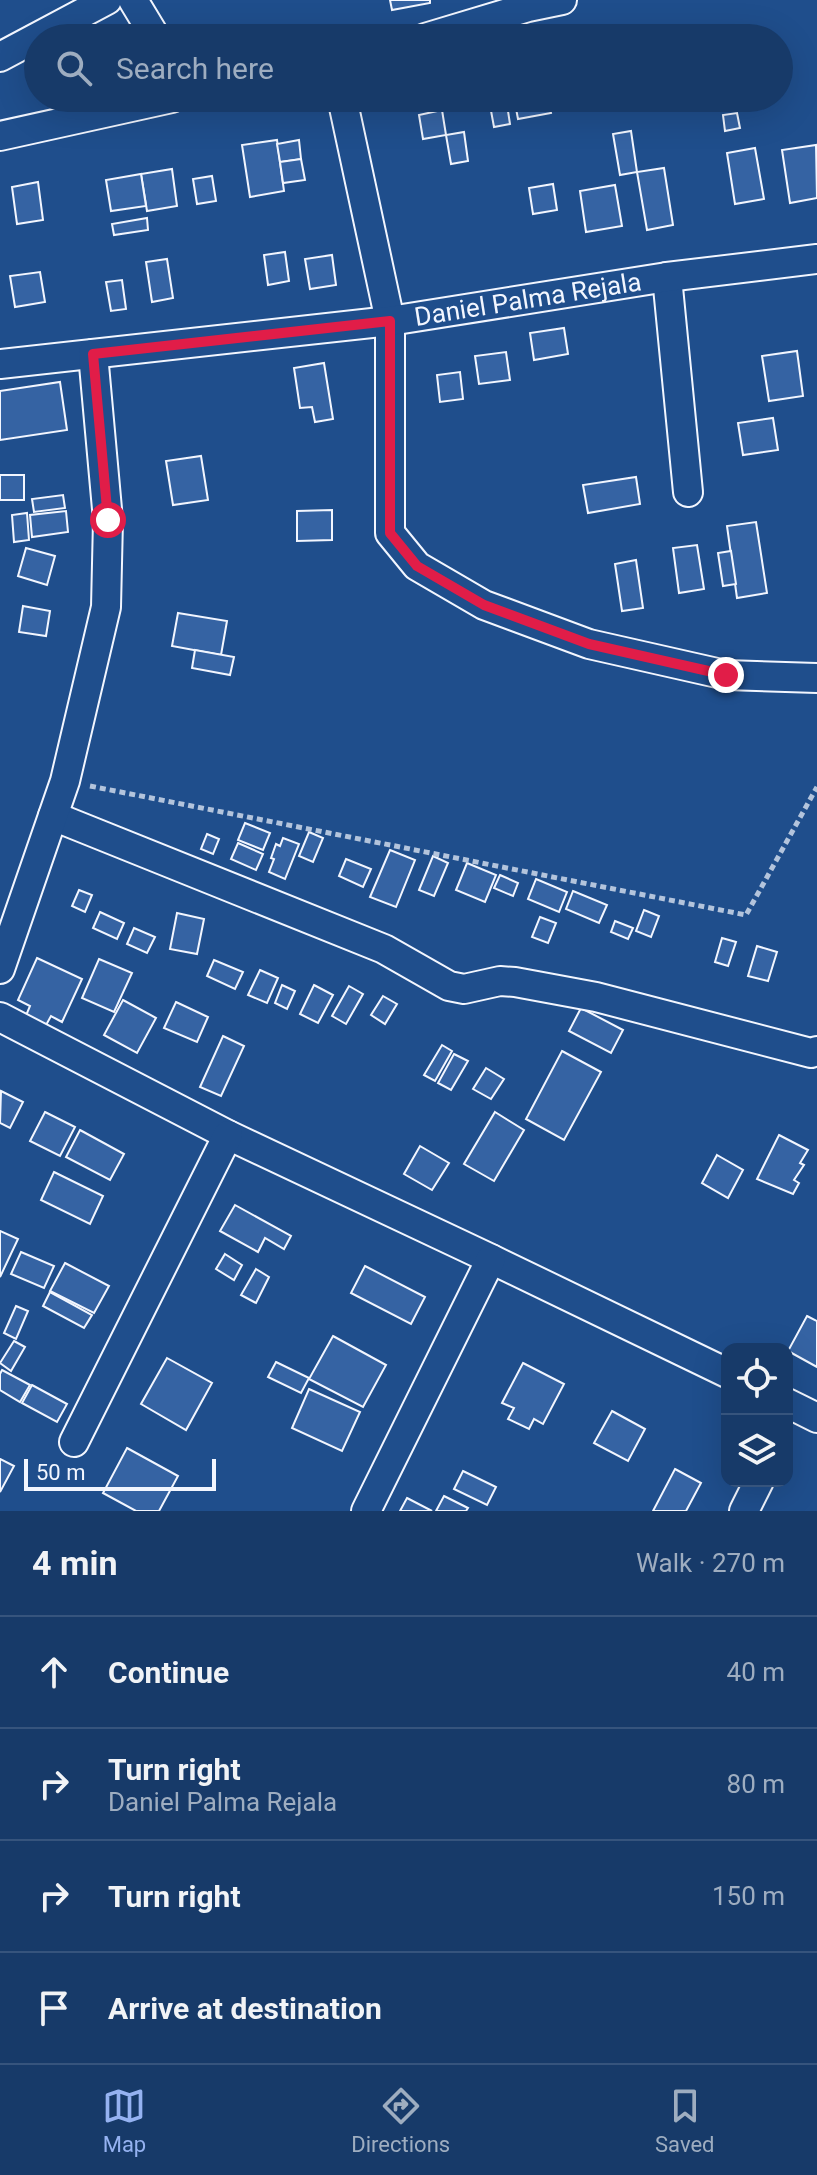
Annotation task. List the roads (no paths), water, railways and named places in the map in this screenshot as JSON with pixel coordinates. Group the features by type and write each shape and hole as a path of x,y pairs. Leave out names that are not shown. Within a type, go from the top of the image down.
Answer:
{"street":[{"path":"62,24 107,0"},
{"path":"133,0 148,24"},
{"path":"472,24 562,0"},
{"path":"0,57 24,44"},
{"path":"0,136 109,112"},
{"path":"345,112 390,321 390,533 417,566 484,605 589,644 726,675 817,678"},
{"name":"Daniel Palma Rejala","path":"0,364 390,321 667,277 817,259"},
{"path":"667,277 688,492"},
{"path":"0,969 65,781 106,607 108,520 93,354"},
{"path":"53,816 384,949 449,986 464,989 500,981 515,982 596,997 811,1053 817,1051"},
{"path":"0,1017 228,1135 721,1370"},
{"path":"74,1442 228,1135"},
{"path":"366,1511 491,1259"},
{"path":"744,1511 756,1487"}]}
